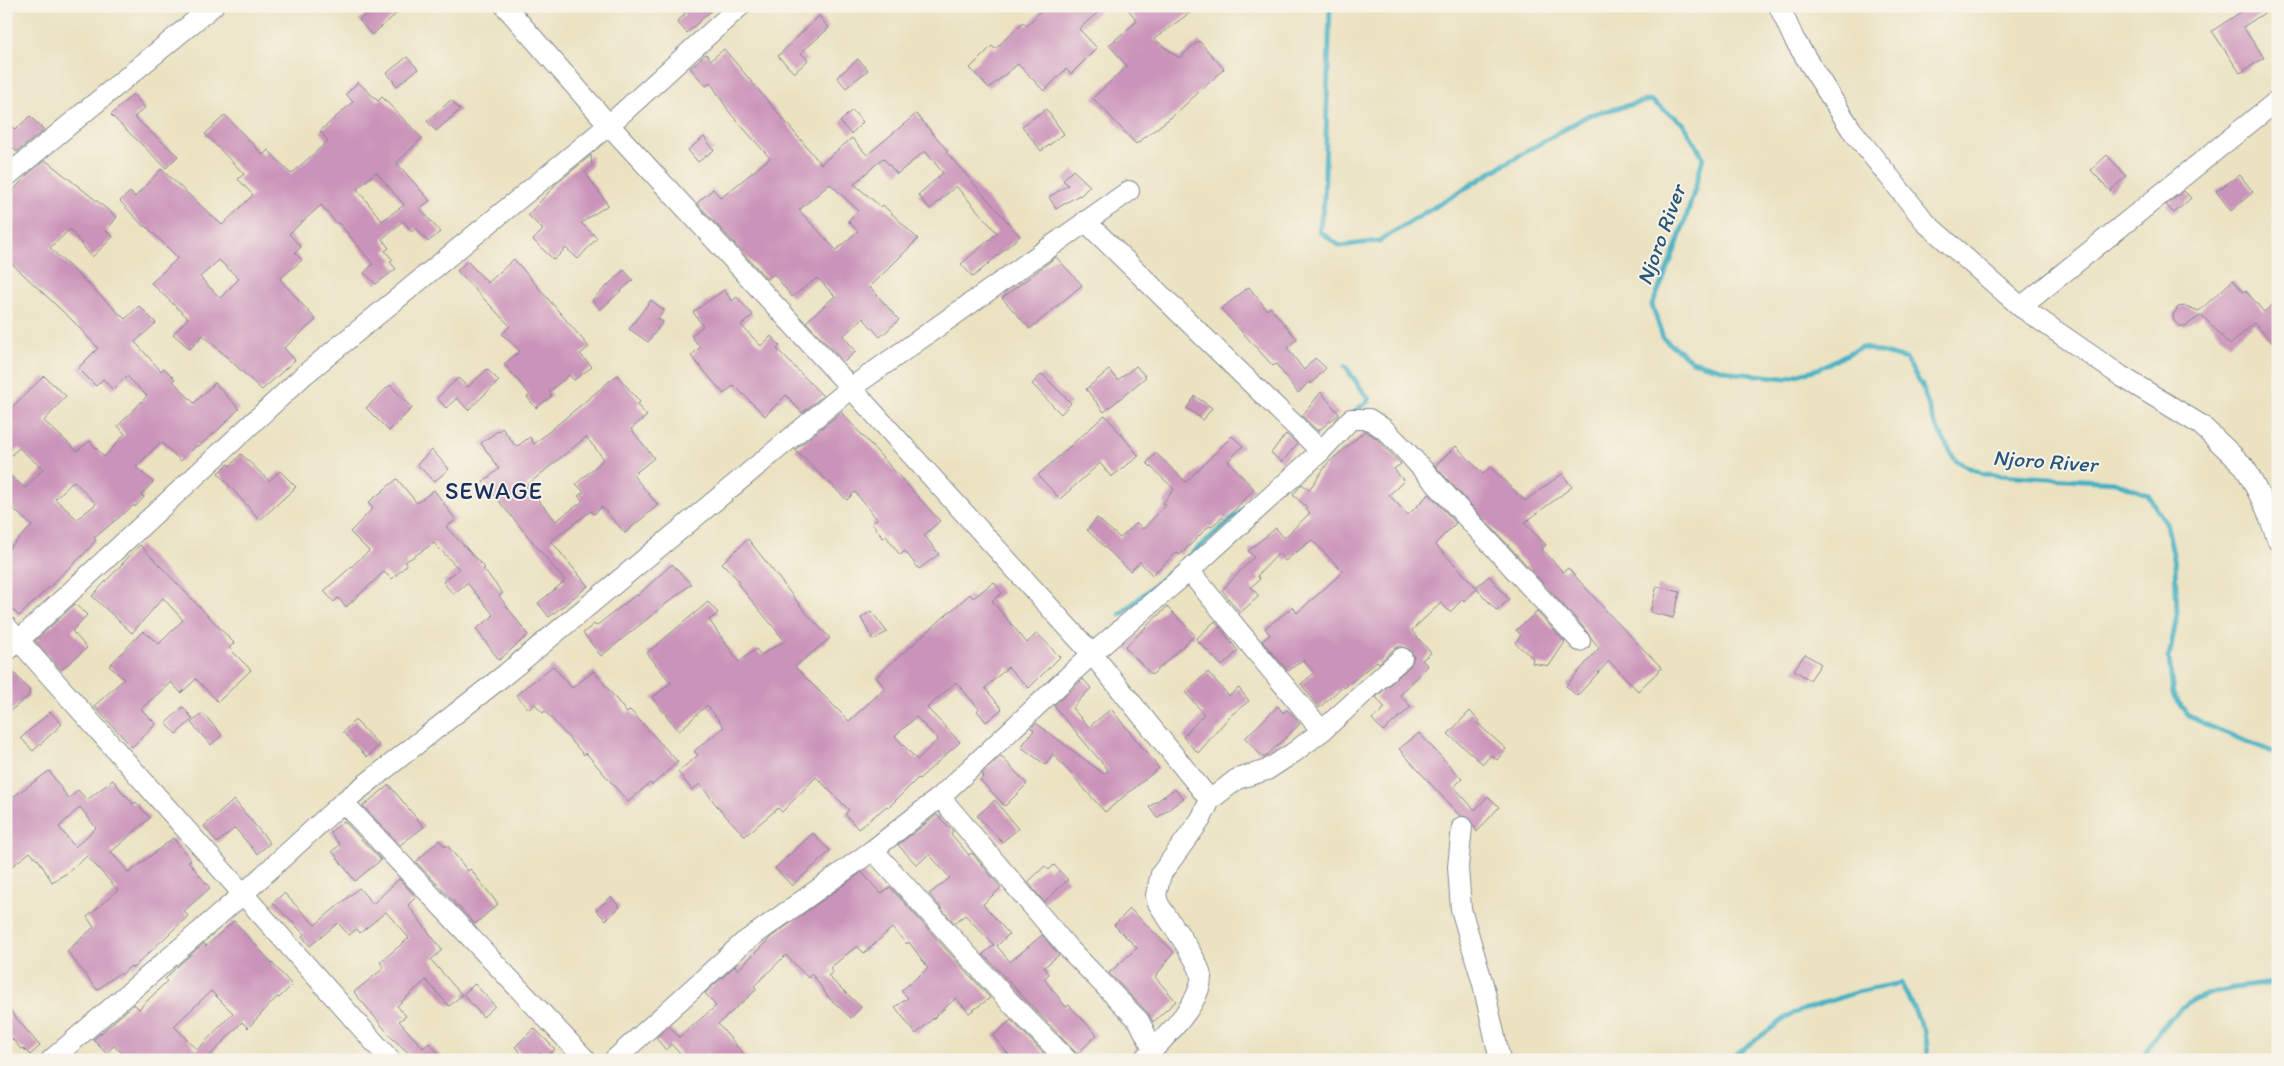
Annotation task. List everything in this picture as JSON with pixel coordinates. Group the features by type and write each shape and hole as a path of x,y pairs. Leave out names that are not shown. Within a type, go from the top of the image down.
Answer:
{"street":[{"path":"6,177 213,6"},
{"path":"505,6 609,125 1092,654 1210,800"},
{"path":"390,1060 243,894 11,639 304,375 609,125 740,6"},
{"path":"1779,6 1794,40 1851,129 1927,224 2021,307 2121,376 2201,425 2245,467 2266,508 2278,541"},
{"path":"2021,307 2278,100"},
{"path":"51,1060 243,894 343,802 507,673 851,388 1129,191"},
{"path":"1085,221 1321,451"},
{"path":"614,1060 743,943 873,850 940,797 1092,654 1188,571 1321,451 1351,419 1369,419 1384,429 1580,641"},
{"path":"1188,571 1322,731"},
{"path":"1148,1054 1197,998 1201,976 1194,958 1158,903 1156,895 1161,874 1201,819 1210,800 1237,780 1267,770 1293,753 1322,731 1402,658"},
{"path":"940,797 1069,949 1139,1021 1148,1054"},
{"path":"343,802 586,1060"},
{"path":"1462,827 1458,867 1462,909 1483,984 1500,1060"},
{"path":"873,850 1009,1002 1067,1060"}],"building":[{"path":"375,6 405,6 372,35 359,20"},
{"path":"678,6 716,6 687,33 677,22 685,14"},
{"path":"1045,6 1105,6 1079,29 1097,48 1071,74 1066,69 1044,91 1018,64 989,88 970,68 992,46 995,49 1023,22 1027,26"},
{"path":"1126,6 1199,6 1154,39 1179,58 1199,41 1224,69 1174,115 1136,144 1093,98 1127,66 1109,45 1137,21"},
{"path":"2250,6 2275,6 2243,27 2264,58 2240,73 2212,31"},
{"path":"819,16 829,28 801,53 808,60 794,73 778,56"},
{"path":"724,49 821,164 852,138 867,155 916,114 948,151 946,152 1020,236 973,277 961,264 997,233 956,186 930,209 918,195 943,173 925,151 897,174 883,158 854,184 881,207 883,205 918,239 870,287 899,320 880,337 863,318 843,336 856,351 844,362 806,322 835,296 817,278 792,297 774,274 767,279 697,203 713,189 721,198 770,158 730,113 710,82 706,86 690,68 706,54 711,60","holes":["830,184 858,210 848,221 858,231 836,250 799,210"]},
{"path":"407,57 418,69 397,86 387,73"},
{"path":"858,59 868,70 846,88 837,77"},
{"path":"358,82 378,101 382,97 422,138 397,163 430,201 420,208 440,232 428,242 416,228 412,232 403,221 382,239 389,248 385,251 393,260 390,262 396,269 376,284 364,273 373,264 339,223 337,224 321,205 289,234 301,247 295,253 302,260 280,279 316,320 284,348 295,360 262,390 203,335 190,349 173,334 188,318 151,283 178,258 146,226 144,227 120,201 130,192 135,197 161,169 222,225 253,195 238,179 244,174 205,134 225,115 263,155 268,150 291,174 328,141 320,131 353,102 346,94","holes":["376,172 404,205 382,221 357,189","219,260 239,279 220,298 200,277"]},
{"path":"133,94 145,108 134,117 178,156 166,168 111,115"},
{"path":"451,100 460,110 436,131 427,121"},
{"path":"1046,109 1064,134 1041,151 1022,126"},
{"path":"852,110 863,122 851,134 840,122"},
{"path":"30,116 44,130 17,152 6,141 6,121 15,130"},
{"path":"704,137 714,150 698,162 688,150"},
{"path":"591,155 592,166 585,172 608,205 581,223 597,238 578,259 566,248 554,260 533,240 543,230 528,215 557,183"},
{"path":"2107,155 2126,176 2110,191 2091,170"},
{"path":"45,160 117,217 106,231 113,237 92,257 70,229 50,248 125,319 139,306 156,323 135,342 161,371 164,368 175,379 173,381 194,403 215,383 239,409 218,430 198,447 197,445 181,461 161,442 136,467 153,482 141,495 144,497 135,507 134,505 94,538 96,540 84,554 19,616 6,603 6,551 32,526 6,502 6,472 25,488 43,469 19,448 6,460 6,413 44,376 66,396 44,421 77,451 90,441 104,457 125,434 118,426 147,396 127,376 113,390 103,379 96,386 78,368 98,348 74,322 6,258 6,199 27,175","holes":["74,481 96,504 77,519 55,499"]},
{"path":"1073,170 1090,186 1080,196 1056,209 1049,197 1068,185 1063,180"},
{"path":"2240,175 2253,192 2231,211 2216,191"},
{"path":"2184,191 2191,198 2174,213 2166,205"},
{"path":"1056,257 1082,285 1030,329 1002,298"},
{"path":"514,259 589,347 580,354 592,367 574,380 569,375 549,392 552,396 536,408 527,397 530,395 504,364 520,351 502,334 510,326 457,271 467,261 488,283"},
{"path":"624,270 633,280 600,310 592,300"},
{"path":"2233,280 2243,292 2245,290 2264,312 2278,300 2278,349 2254,323 2230,345 2202,315 2185,326 2179,326 2174,321 2173,315 2178,307 2186,306 2199,311"},
{"path":"1249,287 1267,310 1270,307 1297,339 1287,348 1304,370 1315,358 1326,368 1311,384 1309,382 1298,393 1276,364 1273,366 1221,309"},
{"path":"724,290 732,301 737,297 753,315 741,325 761,346 771,336 780,346 777,349 823,396 802,413 786,395 765,416 734,385 724,394 691,356 700,347 691,336 703,326 693,312"},
{"path":"651,300 664,310 658,319 663,322 648,342 629,329"},
{"path":"1136,366 1146,377 1104,412 1086,389 1109,370 1118,380"},
{"path":"487,369 499,381 468,410 457,398 446,408 437,398 458,378 468,387"},
{"path":"1042,374 1071,403 1061,414 1032,384"},
{"path":"617,375 640,402 637,405 647,416 631,429 654,458 633,475 658,505 625,533 602,507 594,514 591,511 551,541 588,586 549,617 538,603 565,581 483,482 499,469 481,443 502,428 516,447 530,437 534,444","holes":["586,437 604,459 576,484 584,492 578,496 583,501 556,521 526,486"]},
{"path":"390,385 412,408 389,431 366,408"},
{"path":"1321,392 1339,414 1318,431 1302,416"},
{"path":"1195,396 1212,408 1203,420 1187,408"},
{"path":"841,412 940,521 924,535 939,554 919,569 905,551 900,555 886,536 883,538 872,523 877,519 855,492 847,500 795,450"},
{"path":"1105,415 1139,456 1111,477 1100,463 1060,499 1038,475"},
{"path":"1365,431 1376,438 1401,464 1394,469 1404,481 1389,495 1408,515 1429,494 1456,523 1435,544 1476,587 1489,576 1509,599 1497,611 1477,589 1450,612 1441,603 1413,629 1412,631 1431,653 1422,660 1428,666 1400,695 1411,707 1383,731 1372,719 1385,708 1376,697 1410,666 1414,656 1410,650 1400,646 1394,649 1379,663 1377,661 1344,688 1343,686 1319,708 1301,684 1314,673 1303,660 1288,671 1262,641 1270,635 1265,628 1293,607 1297,613 1343,572 1312,540 1285,561 1279,553 1257,576 1260,579 1251,587 1259,596 1240,613 1222,590 1254,557 1248,551 1276,528 1284,538 1310,513 1305,509 1307,507 1293,495 1302,484 1309,490 1328,463"},
{"path":"1286,434 1297,444 1282,462 1271,453"},
{"path":"1232,436 1243,446 1228,461 1254,489 1225,520 1222,517 1211,527 1209,526 1180,555 1177,552 1152,575 1140,562 1130,571 1087,530 1097,518 1120,538 1137,523 1143,529 1166,505 1163,503 1174,489 1147,463 1156,453 1186,482"},
{"path":"1456,446 1483,474 1490,467 1525,501 1562,474 1572,487 1524,523 1546,545 1542,549 1563,572 1568,568 1610,615 1662,668 1638,691 1609,661 1577,696 1566,686 1599,648 1580,623 1435,466"},
{"path":"432,450 449,469 434,482 417,464"},
{"path":"241,454 269,481 280,471 296,487 260,520 218,473 228,464 230,466"},
{"path":"397,479 417,503 434,490 456,520 446,527 485,568 483,569 503,593 499,596 528,635 499,660 476,629 492,617 493,614 467,583 453,594 443,582 459,569 434,543 405,562 407,565 392,579 384,572 346,607 338,598 334,602 324,591 369,551 350,532 373,508 368,503"},
{"path":"748,539 807,614 830,638 795,667 849,721 885,688 876,677 970,594 973,598 994,582 1002,593 992,601 1027,643 1037,633 1060,657 1029,688 1008,667 985,688 1002,709 986,722 977,711 979,709 956,682 927,708 960,742 918,778 889,807 887,806 858,829 845,814 849,810 816,777 782,812 778,808 745,836 721,811 700,784 692,790 678,772 698,755 694,751 724,727 707,705 679,731 652,698 671,683 647,653 708,602 718,613 709,620 739,662 756,649 761,655 785,641 738,584 740,582 722,563","holes":["916,717 938,739 917,760 895,736"]},
{"path":"140,545 234,643 229,648 251,670 218,702 196,679 181,693 171,682 141,709 156,724 132,747 94,706 124,679 109,666 143,631 159,644 183,620 163,598 132,633 92,596"},
{"path":"672,564 691,584 601,656 583,633 594,624 596,626 637,596"},
{"path":"1657,586 1680,592 1673,618 1650,612"},
{"path":"75,604 87,615 72,631 87,648 61,670 35,641"},
{"path":"1167,607 1195,635 1152,675 1125,647"},
{"path":"871,611 887,632 873,640 861,618"},
{"path":"1537,612 1565,642 1549,666 1532,663 1533,658 1515,643 1521,635 1516,630"},
{"path":"1215,621 1238,651 1222,666 1196,639"},
{"path":"1805,654 1821,664 1810,680 1794,670"},
{"path":"6,664 29,690 29,696 6,714"},
{"path":"553,666 572,688 594,671 627,713 630,710 678,762 652,785 650,783 628,802 586,753 584,755 545,711 543,713 535,704 529,709 516,695"},
{"path":"1208,672 1229,696 1239,688 1249,701 1230,716 1198,753 1183,737 1204,714 1185,692"},
{"path":"1083,679 1091,688 1072,708 1089,727 1111,709 1159,768 1105,812 1053,754 1046,765 1021,747 1034,730 1031,728 1036,723 1104,774 1108,770 1054,706"},
{"path":"1278,706 1283,713 1287,710 1291,713 1300,724 1264,758 1245,738"},
{"path":"183,707 193,719 176,734 166,723"},
{"path":"1470,711 1479,721 1477,723 1506,749 1497,760 1491,755 1483,764 1448,734"},
{"path":"50,712 62,724 33,751 21,738"},
{"path":"203,713 222,735 211,745 191,723"},
{"path":"355,720 379,745 367,757 343,732"},
{"path":"1419,733 1462,779 1454,787 1475,810 1488,796 1499,807 1477,832 1469,818 1460,816 1399,749"},
{"path":"1001,756 1027,784 1005,806 980,780 984,776 982,774"},
{"path":"49,771 69,799 78,790 87,800 113,780 125,796 133,804 136,802 150,818 111,852 129,873 173,838 191,860 188,861 210,888 184,911 188,916 133,968 131,966 121,975 119,973 97,990 67,951 94,927 87,917 118,890 87,856 67,873 52,882 38,859 30,852 6,871 6,802","holes":["80,807 96,828 75,847 59,827"]},
{"path":"389,785 424,827 400,845 363,806"},
{"path":"1174,789 1184,798 1157,818 1149,807"},
{"path":"234,800 270,843 257,854 235,828 217,843 204,826"},
{"path":"995,800 1018,829 1002,842 977,816"},
{"path":"937,815 953,831 951,834 969,855 972,853 1001,888 983,904 1009,934 997,946 1010,962 1042,935 1059,955 1044,967 1049,974 1044,979 1066,1007 1069,1005 1097,1035 1077,1054 983,954 994,945 965,915 954,923 929,894 950,878 929,854 917,865 898,845"},
{"path":"344,821 381,860 355,881 332,851 340,845 330,832"},
{"path":"813,833 830,851 792,886 775,868"},
{"path":"439,840 445,847 447,845 468,871 470,869 498,904 475,924 416,862"},
{"path":"1054,865 1068,880 1044,902 1028,882 1045,866 1049,870"},
{"path":"862,872 881,894 890,887 990,998 969,1013 956,998 916,1034 895,1007 908,998 901,991 928,968 909,942 907,944 892,928 864,953 857,946 830,968 833,972 828,976 861,1007 851,1018 829,998 812,974 808,978 786,955 754,986 757,989 718,1024 749,1060 712,1060 707,1053 700,1060 686,1060 671,1044 666,1050 656,1038 669,1026 678,1038 716,1006 705,993 735,966 738,970 771,937"},
{"path":"399,879 416,897 408,905 442,950 431,960 462,995 449,1006 426,980 397,1006 406,1016 399,1021 423,1048 429,1043 444,1060 410,1060 413,1057 392,1038 354,992 384,968 380,962 409,938 386,912 360,933 357,929 349,935 338,923 310,946 302,936 304,934 273,903 284,893 315,925 359,888 373,904"},
{"path":"611,897 620,907 606,920 596,910"},
{"path":"1130,909 1174,952 1155,977 1176,1001 1153,1022 1148,1013 1109,973 1137,948 1114,925"},
{"path":"234,921 292,985 279,998 277,997 248,1028 242,1022 206,1060 130,1060 114,1046 106,1053 93,1040 134,1004 139,1009 167,981 165,979 178,966 204,943 206,946","holes":["211,991 233,1013 197,1050 174,1026"]},
{"path":"475,984 495,1006 483,1017 463,994"},
{"path":"6,1006 40,1046 30,1055 23,1048 21,1049 6,1032"},
{"path":"1011,1020 1050,1060 1013,1060 993,1036"},
{"path":"534,1028 555,1049 545,1058 540,1053 534,1060 528,1060 515,1047"}],"waterway":[{"name":"Njoro River","path":"1330,6 1324,202 1319,231 1340,246 1379,241 1589,115 1650,100 1683,123 1703,157 1681,232 1668,269 1652,305 1663,338 1692,361 1736,373 1785,378 1818,369 1861,347 1906,359 1922,386 1934,423 1956,461 1983,474 2115,482 2148,495 2167,525 2175,564 2177,615 2169,658 2173,695 2187,714 2204,724 2278,754"},
{"path":"1345,366 1369,400 1353,413"},
{"path":"1120,615 1251,503"},
{"name":"Njoro River","path":"2143,1060 2154,1039 2169,1019 2198,998 2234,988 2278,982"},
{"name":"Njoro River","path":"1728,1060 1791,1014 1857,992 1901,983 1925,1032 1929,1060"}],"district":[{"name":"SEWAGE","path":"494,490"}]}
